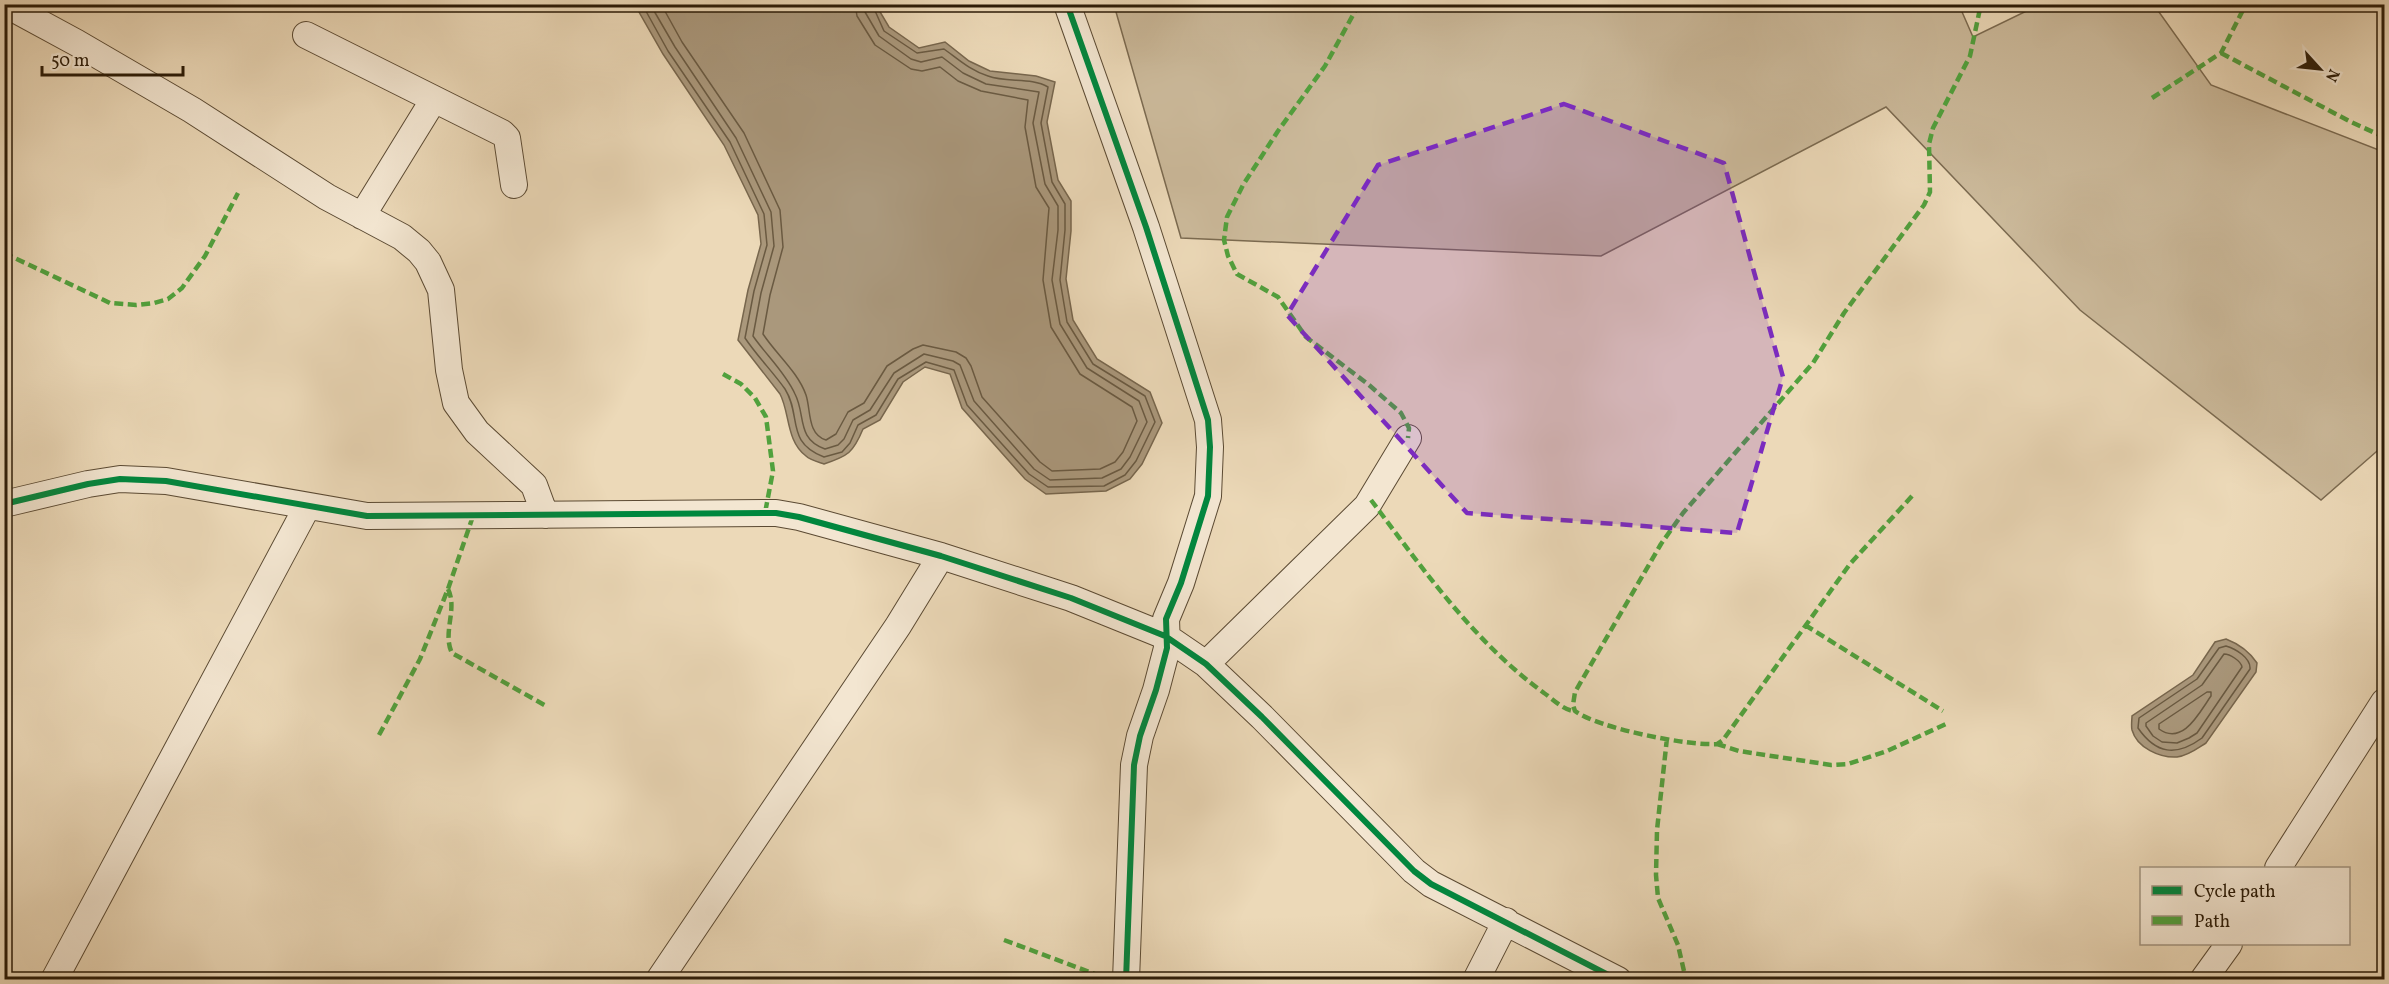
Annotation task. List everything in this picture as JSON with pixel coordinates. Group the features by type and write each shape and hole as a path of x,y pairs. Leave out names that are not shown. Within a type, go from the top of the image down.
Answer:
{"street":[{"path":"5,4 192,110 327,197 402,237 419,251 428,262 441,290 449,370 456,403 477,432 534,485 545,515"},
{"path":"1067,4 1154,248 1208,420 1210,447 1208,496 1181,583 1166,619 1167,648 1140,736 1134,765 1126,980"},
{"path":"306,35 502,133 507,138 514,185"},
{"path":"362,216 434,99"},
{"path":"1206,664 1367,506 1408,438"},
{"path":"4,504 88,484 120,479 166,481 368,516 776,513 808,519 941,556 1071,598 1165,636 1206,664 1262,717 1414,871 1431,884 1618,980"},
{"path":"54,980 307,507"},
{"path":"660,980 898,627 941,556"},
{"path":"2279,867 2385,702"},
{"path":"1476,980 1506,921"},
{"path":"2203,980 2228,945"}],"highlighted area":[{"path":"1564,104 1724,163 1783,377 1737,533 1467,513 1287,315 1378,165"}],"shaded area":[{"path":"1114,5 1959,5 1973,37 2039,5 2154,5 2211,85 2384,152 2384,445 2321,500 2080,310 1886,107 1601,256 1181,238"}],"water":[{"path":"635,5 876,5 889,27 919,48 945,42 969,61 990,71 1036,76 1055,82 1047,122 1058,180 1071,201 1071,231 1066,279 1073,320 1097,359 1150,392 1162,423 1142,464 1130,479 1106,491 1046,494 1025,479 962,408 950,374 925,367 903,382 880,420 863,429 853,449 849,452 839,459 824,464 806,456 795,443 780,394 738,340 748,290 761,244 758,215 724,145 663,54"},
{"path":"2226,639 2251,655 2257,663 2256,672 2206,743 2177,757 2157,754 2144,747 2132,730 2132,716 2193,675 2215,642"}],"marked path":[{"path":"1359,4 1325,66 1278,131 1243,185 1227,217 1224,240 1228,256 1237,274 1278,297 1306,337 1369,385 1401,413 1409,428 1408,438"},
{"path":"1912,496 1850,564 1723,740 1717,744 1643,735 1602,724 1575,711 1573,705 1575,692 1661,544 1683,513 1813,363 1844,313 1924,205 1930,192 1929,144 1933,128 1970,56 1981,4"},
{"path":"2152,98 2221,53 2246,4"},
{"path":"2221,53 2384,137"},
{"path":"4,253 110,303 136,305 154,303 168,299 182,288 205,256 238,193"},
{"path":"723,374 741,384 755,398 766,417 773,471 765,513"},
{"path":"1371,500 1450,603 1494,651 1518,673 1559,704 1575,711"},
{"path":"379,735 420,659 448,589 473,516"},
{"path":"448,589 451,597 449,645 452,653 548,707"},
{"path":"1805,625 1943,711"},
{"path":"1717,744 1739,751 1831,765 1848,764 1887,751 1946,724"},
{"path":"1667,738 1657,830 1656,875 1658,898 1678,945 1686,980"},
{"path":"1004,940 1111,980"}],"cycle path":[{"path":"1067,4 1146,227 1208,420 1210,447 1208,496 1181,583 1166,619 1167,648 1156,690 1140,736 1134,765 1126,980"},
{"path":"4,504 88,484 120,479 166,481 367,516 776,513 799,517 941,556 1071,598 1165,636 1206,664 1262,717 1414,871 1431,884 1618,980"}]}
